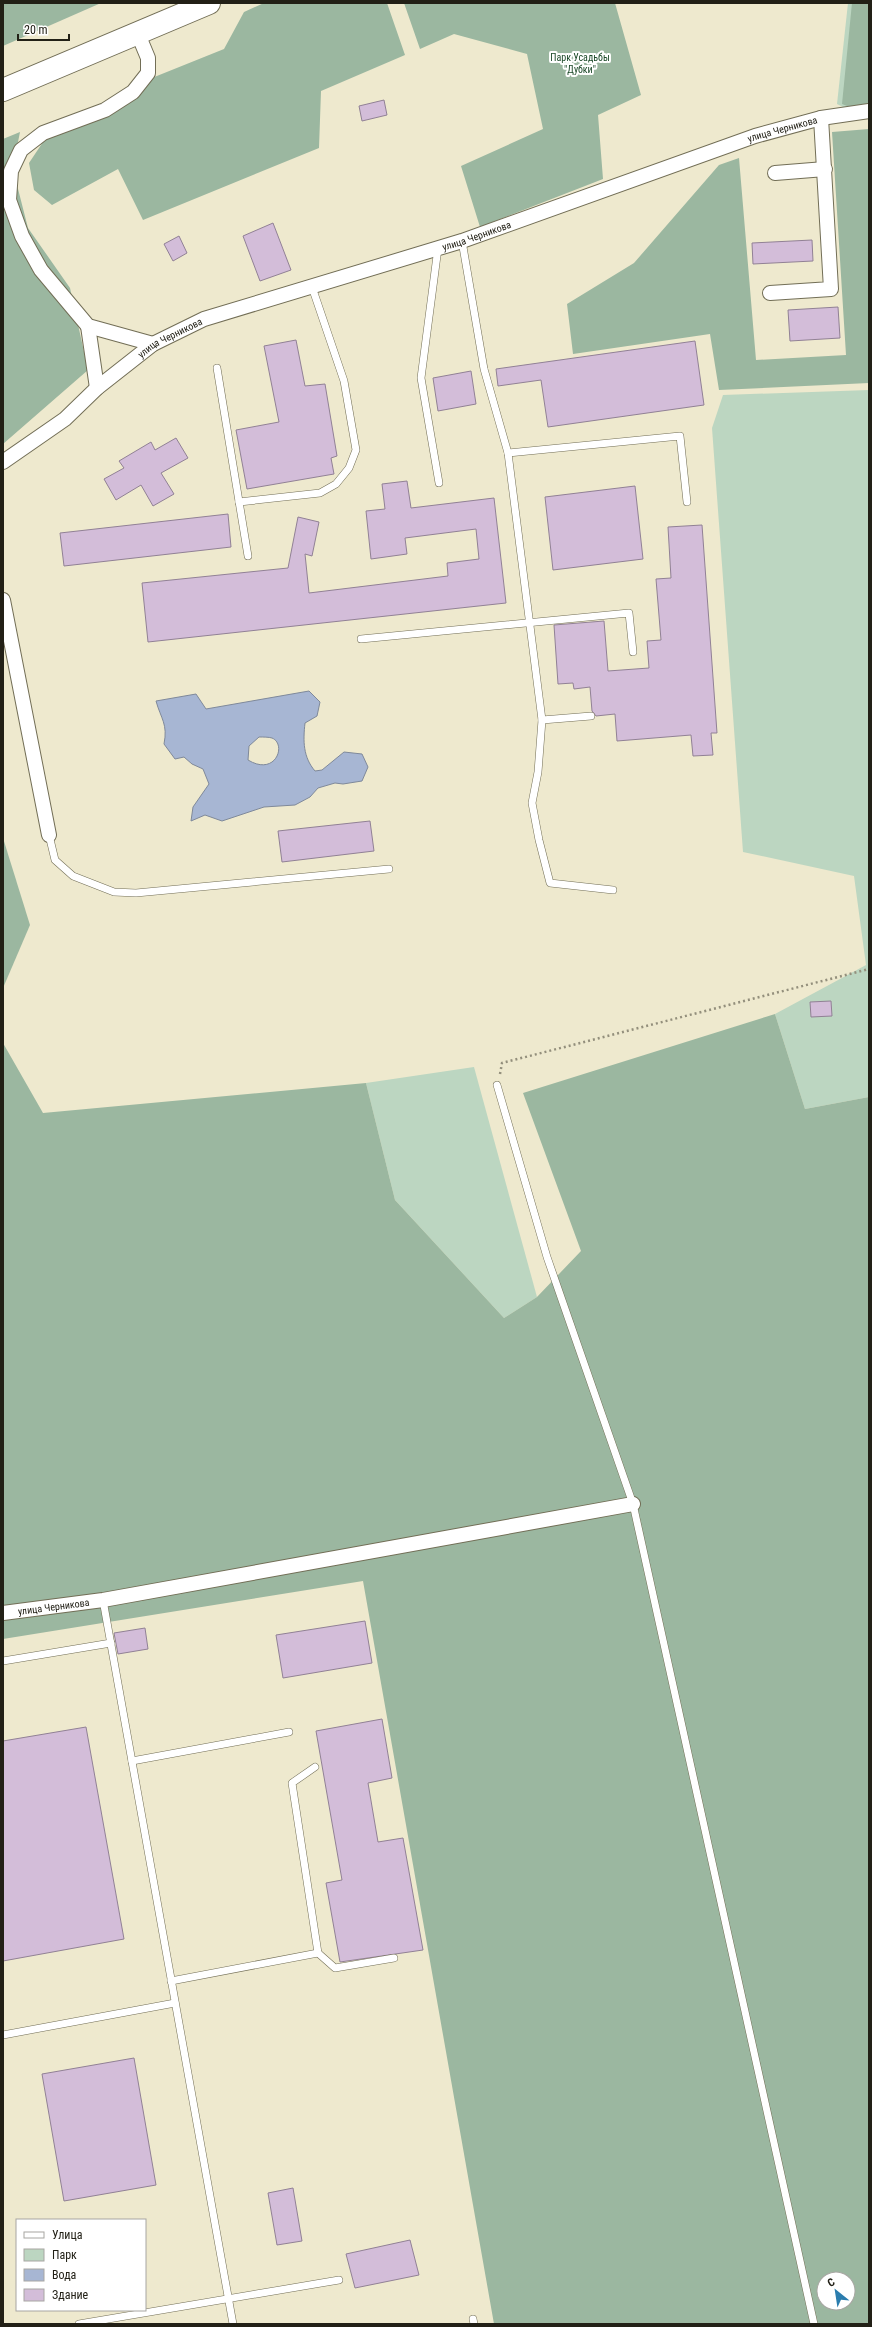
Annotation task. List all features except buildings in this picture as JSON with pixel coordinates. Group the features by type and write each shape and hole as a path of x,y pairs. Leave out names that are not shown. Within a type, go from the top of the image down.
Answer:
{"main road":[{"path":"3,90 209,3"}],"street":[{"path":"97,388 88,326 41,270 22,236 9,200 11,171 21,150 43,133 105,110 133,92 148,73 148,58 138,34"},
{"name":"улица Черникова","path":"3,462 65,419 97,388 152,344 204,319 462,241 755,136 821,118 869,111"},
{"path":"770,293 831,289 821,118"},
{"path":"775,173 825,169"},
{"path":"88,326 152,344"},
{"path":"3,600 49,835"},
{"name":"улица Черникова","path":"3,1613 103,1600 632,1504"}],"lane":[{"path":"462,241 484,369 508,453 530,621 542,720 538,772 532,804 539,840 550,883 613,890"},
{"path":"438,248 421,378 439,483"},
{"path":"239,502 320,493 336,484 349,468 356,450 344,382 312,287"},
{"path":"217,368 248,556"},
{"path":"508,453 680,436 687,502"},
{"path":"361,639 530,621 630,613 633,652"},
{"path":"542,720 590,716"},
{"path":"49,835 55,860 73,876 114,892 136,893 389,869"},
{"path":"497,1085 547,1257 632,1504 814,2324"},
{"path":"103,1600 233,2324"},
{"path":"3,1661 111,1643"},
{"path":"132,1761 288,1732"},
{"path":"315,1767 292,1783 318,1953 335,1968 394,1958"},
{"path":"171,1981 318,1953"},
{"path":"3,2035 175,2003"},
{"path":"79,2324 339,2280"}],"path":[{"path":"497,1085 502,1064 869,969"}],"green space":[{"path":"3,3 101,3 3,46"},
{"path":"264,3 387,3 405,55 321,91 319,148 143,220 118,169 52,205 34,190 29,163 45,139 108,110 122,90 224,49 244,12"},
{"name":"Парк Усадьбы \"Дубки\"","path":"404,3 615,3 641,95 598,115 603,179 480,227 461,166 543,129 527,54 454,34 420,49"},
{"path":"848,3 869,3 857,114 837,104"},
{"path":"852,3 869,3 869,108 857,110 842,104"},
{"path":"869,129 869,383 719,390 710,334 573,354 567,304 634,263 719,165 739,158 756,360 846,355 832,132"},
{"path":"20,132 16,152 17,185 28,228 70,288 88,370 3,444 3,139"},
{"path":"869,390 869,1097 805,1109 775,1014 866,965 854,876 743,852 712,428 723,395"},
{"path":"3,838 30,925 3,988"},
{"path":"775,1014 805,1109 869,1097 869,2324 494,2324 363,1581 3,1639 3,1043 43,1113 366,1083 395,1200 504,1318 537,1297 581,1251 523,1093"},
{"path":"474,1067 537,1297 504,1318 395,1200 366,1083"}],"water":[{"path":"309,691 320,702 317,716 305,723 304,730 306,754 311,766 315,771 322,770 344,752 362,754 368,767 362,781 343,784 335,783 318,788 310,797 295,805 264,807 222,821 205,815 191,821 193,807 209,784 203,769 192,764 184,757 175,759 164,744 165,726 156,701 196,694 206,709","holes":["259,737 272,738 279,746 276,758 266,765 248,760 249,746"]}]}
